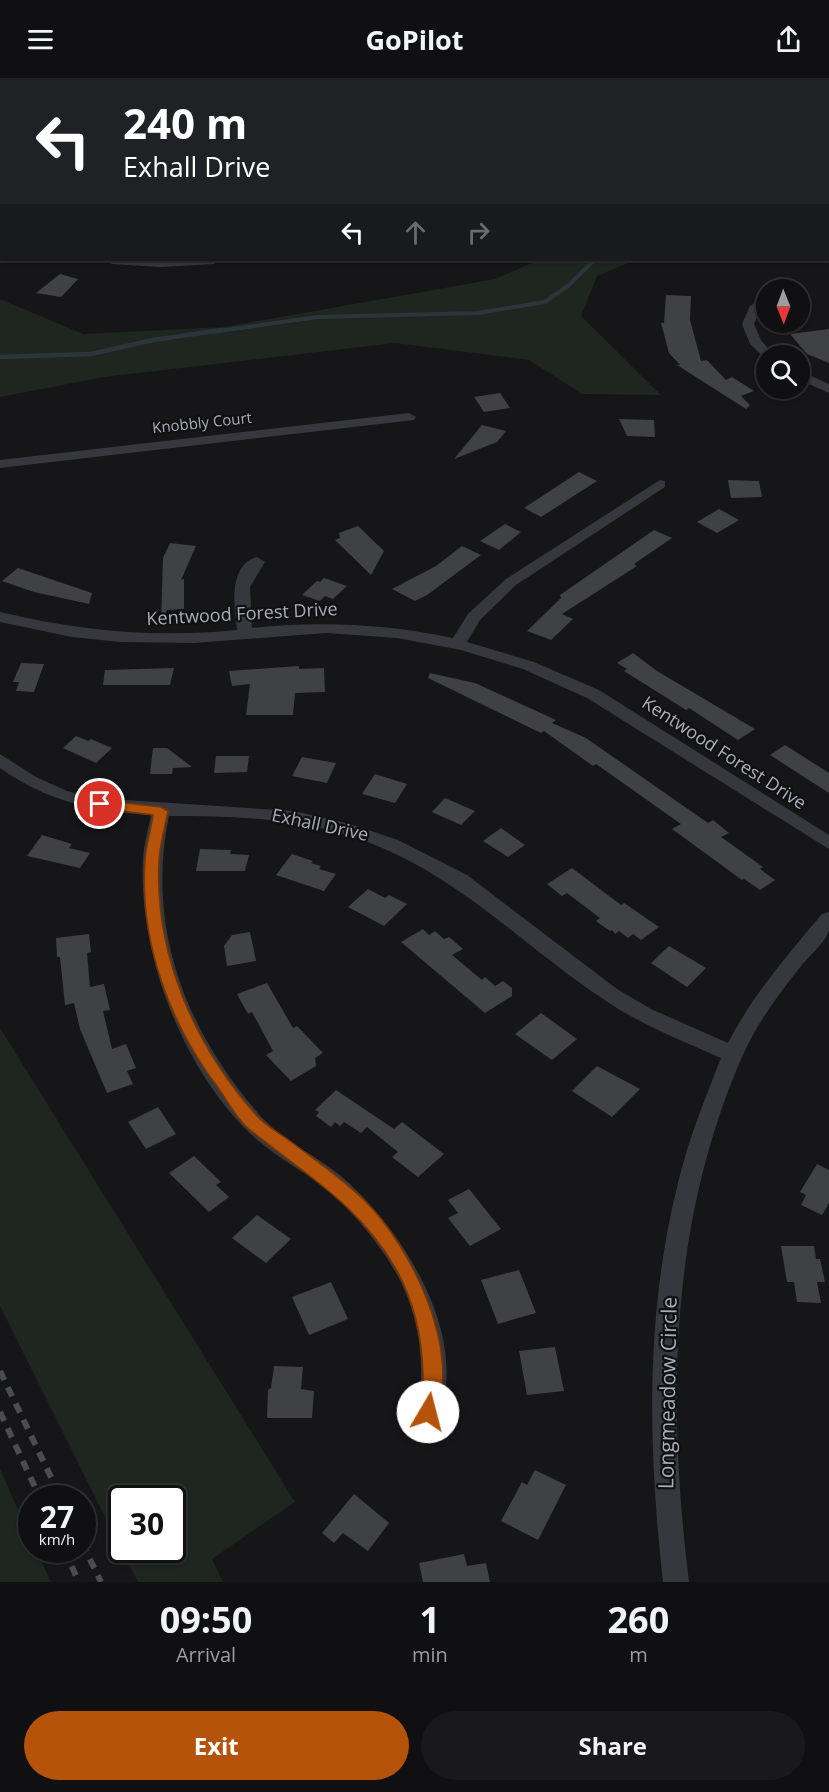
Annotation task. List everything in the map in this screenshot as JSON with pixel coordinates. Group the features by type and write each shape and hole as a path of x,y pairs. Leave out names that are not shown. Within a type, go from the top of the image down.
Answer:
{"street":[{"path":"128,261 160,263 196,261"},
{"path":"756,307 748,324 759,345"},
{"path":"810,380 829,389"},
{"name":"Knobbly Court","path":"0,464 409,417"},
{"path":"458,643 474,617 511,582 660,484"},
{"path":"245,633 240,593 242,582 257,562"},
{"name":"Kentwood Forest Drive","path":"0,617 72,633 113,637 194,638 245,633 349,629 458,643 525,663 593,694 829,843"},
{"name":"Exhall Drive","path":"0,760 28,780 84,801 161,811 246,812 305,818 344,827 401,847 460,880 610,994 644,1014 732,1054"},
{"path":"161,811 152,858 151,894 156,932 168,979 189,1029 214,1072 253,1122 330,1180 359,1205 384,1234 404,1267 422,1309 431,1342 433,1377 428,1412"},
{"name":"Longmeadow Circle","path":"676,1582 664,1478 664,1361 674,1258 694,1162 732,1054 764,1004 829,919"}],"shaded area":[{"path":"537,261 633,261 597,276 581,316 661,395 582,394 529,360 395,343 104,377 0,397 0,299 83,334 224,327 495,279"},
{"path":"0,1028 295,1502 212,1559 223,1582 138,1582 128,1563 186,1563 186,1485 108,1485 108,1523 96,1499 96,1485 89,1485 0,1306"},
{"path":"0,1469 18,1510 18,1563 42,1563 51,1582 0,1582"}],"building":[{"path":"60,274 78,279 61,297 36,293"},
{"path":"666,295 691,296 690,320 701,361 707,360 726,380 732,377 754,391 741,396 750,405 746,409 677,365 680,365 669,353 661,323 664,323"},
{"path":"829,329 829,363 810,355 810,345 799,345 790,334"},
{"path":"500,393 510,408 484,412 474,397"},
{"path":"619,419 654,420 655,437 627,436"},
{"path":"482,425 506,431 497,442 454,459"},
{"path":"579,472 597,481 541,517 524,508"},
{"path":"728,480 759,481 762,497 731,498"},
{"path":"719,509 739,520 717,533 697,522"},
{"path":"505,524 521,532 499,550 480,541"},
{"path":"358,526 384,551 371,575 335,540 340,538 339,533"},
{"path":"654,530 672,538 634,564 637,566 562,614 573,619 551,640 527,631 561,598 560,595"},
{"path":"170,543 196,546 181,580 184,579 184,609 167,610 161,623 163,558"},
{"path":"462,546 481,555 427,595 415,601 392,589 436,566"},
{"path":"18,568 92,593 89,604 34,592 2,581"},
{"path":"324,578 347,586 333,599 325,596 320,601 302,595 317,581 320,582"},
{"path":"633,653 657,671 755,729 738,740 689,708 686,710 624,671 627,669 617,663"},
{"path":"21,663 44,664 34,692 16,691 19,682 13,682"},
{"path":"299,666 299,669 324,668 325,692 295,693 293,715 246,715 250,684 232,686 229,671"},
{"path":"174,668 170,685 103,685 105,670"},
{"path":"430,673 475,683 556,720 552,723 586,738 708,823 713,820 729,833 721,837 763,867 760,869 775,880 760,890 744,879 742,880 672,829 681,824 596,764 593,766 544,731 541,733 428,678"},
{"path":"76,736 88,741 91,739 112,748 96,763 63,748"},
{"path":"785,745 829,773 829,793 770,755"},
{"path":"153,748 167,748 192,767 173,768 172,774 150,774"},
{"path":"216,756 249,756 247,772 214,773"},
{"path":"302,757 336,763 327,783 292,776"},
{"path":"375,774 407,784 395,803 362,794"},
{"path":"445,798 475,811 461,825 432,812"},
{"path":"501,828 525,845 508,857 483,841"},
{"path":"42,835 72,844 69,848 90,853 80,868 27,856"},
{"path":"200,849 231,850 230,854 249,855 245,871 196,871"},
{"path":"292,854 313,861 311,863 321,866 319,869 336,874 324,891 276,875"},
{"path":"572,868 621,905 624,903 659,927 641,940 633,934 628,938 619,931 615,934 612,930 610,931 596,921 600,918 567,893 562,896 547,884"},
{"path":"368,889 385,898 389,895 407,904 384,926 348,907"},
{"path":"423,929 429,935 435,931 444,939 449,937 463,949 452,955 482,980 485,977 495,986 503,981 512,988 512,996 485,1013 401,942"},
{"path":"250,932 256,961 227,966 224,946 232,935"},
{"path":"89,934 91,952 87,953 90,987 104,984 110,1010 103,1011 112,1049 126,1044 136,1068 127,1071 133,1084 107,1093 80,1029 74,1003 65,1005 60,957 57,957 56,938"},
{"path":"669,946 706,968 687,987 651,963"},
{"path":"267,983 293,1028 297,1026 323,1053 315,1058 316,1066 291,1081 266,1055 273,1051 252,1012 248,1014 237,994"},
{"path":"541,1013 577,1039 552,1060 515,1034"},
{"path":"597,1066 640,1089 612,1117 572,1091"},
{"path":"336,1090 394,1129 402,1122 444,1154 418,1177 392,1157 398,1152 367,1127 361,1133 344,1122 340,1126 335,1122 331,1127 316,1116 319,1112 315,1110"},
{"path":"158,1107 176,1134 146,1149 128,1122"},
{"path":"194,1156 221,1182 216,1185 229,1197 209,1212 169,1173"},
{"path":"817,1164 829,1170 829,1203 822,1215 801,1205 806,1195 800,1192"},
{"path":"469,1189 501,1229 470,1246 448,1218 458,1213 448,1200"},
{"path":"257,1215 291,1239 266,1263 232,1238"},
{"path":"781,1246 814,1246 816,1259 820,1259 825,1282 817,1282 821,1303 797,1302 794,1282 787,1282"},
{"path":"519,1270 536,1313 498,1324 481,1280"},
{"path":"331,1282 348,1319 309,1335 292,1297"},
{"path":"555,1347 564,1391 527,1395 519,1351"},
{"path":"274,1366 303,1367 301,1389 314,1391 312,1418 267,1418 268,1390 271,1388"},
{"path":"535,1470 566,1485 538,1540 501,1521 522,1482 527,1485"},
{"path":"354,1494 389,1523 368,1551 343,1533 334,1543 322,1533"},
{"path":"464,1554 467,1566 486,1563 490,1582 423,1582 419,1563"}],"waterway":[{"path":"212,332 318,317 478,313 545,302 569,285 593,261"},
{"path":"0,357 91,354 153,340 222,330"}],"railway":[{"path":"0,1371 55,1485"},
{"path":"0,1412 34,1485"},
{"path":"70,1563 79,1582"},
{"path":"92,1563 101,1582"}],"route":[{"path":"100,804 117,808 161,811 152,858 151,894 156,932 168,979 189,1029 214,1072 253,1122 300,1160 330,1180 359,1205 384,1234 404,1267 422,1309 431,1342 433,1377 428,1412"}]}
